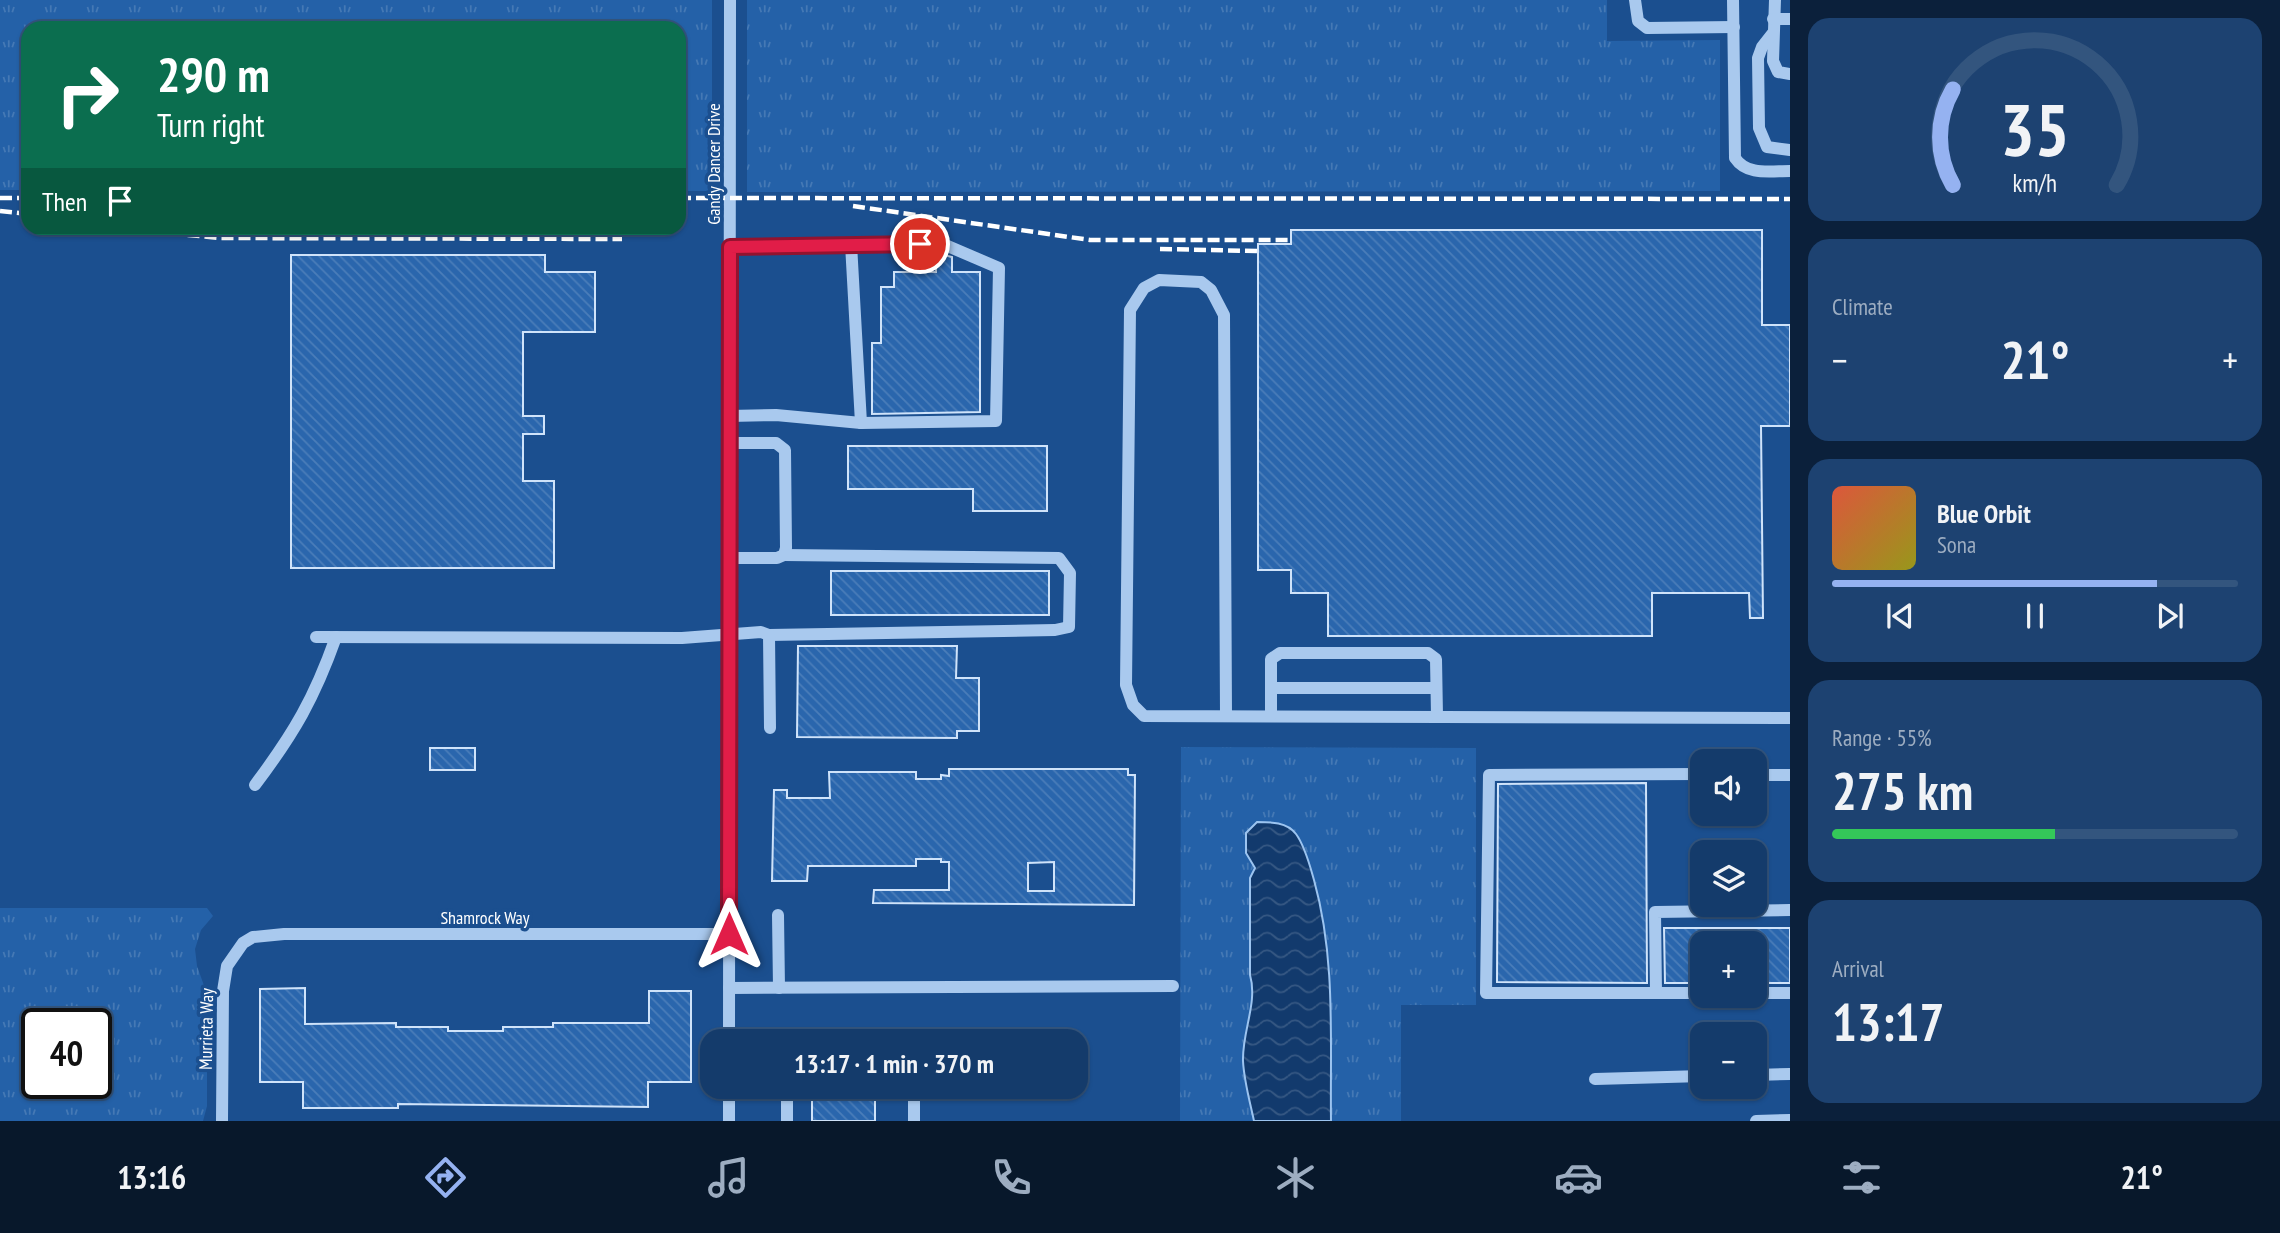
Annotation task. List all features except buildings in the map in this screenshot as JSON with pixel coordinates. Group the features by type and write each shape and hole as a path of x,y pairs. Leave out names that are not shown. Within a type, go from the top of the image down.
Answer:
{"street":[{"name":"Gandy Dancer Drive","path":"729,1029 730,0"},
{"path":"1635,0 1638,21 1647,27 1734,27"},
{"path":"1733,0 1735,158 1740,165 1751,171 1790,171"},
{"path":"1775,0 1775,68 1783,74 1790,74"},
{"path":"1773,19 1790,19"},
{"path":"1773,33 1762,47 1758,58 1759,128 1767,146 1790,150"},
{"path":"851,244 861,423"},
{"path":"729,416 776,415 861,423 996,421 999,268 943,244 730,247"},
{"path":"1226,715 1224,315 1211,290 1201,282 1159,280 1144,288 1130,310 1126,685 1133,705 1144,716 1790,718"},
{"path":"729,443 776,443 785,450 784,555"},
{"path":"316,637 682,638 729,632 761,632 769,635 1055,630 1069,627 1070,573 1059,558 784,555 777,558 729,558"},
{"path":"769,635 769,728"},
{"path":"255,785 289,740 317,691 336,637"},
{"path":"1271,715 1271,659 1280,653 1428,653 1436,659 1437,716"},
{"path":"1271,688 1436,688"},
{"path":"1690,774 1489,775 1486,993 1690,993"},
{"path":"1767,775 1790,775"},
{"path":"1656,993 1655,912 1790,910"},
{"path":"778,915 779,988"},
{"name":"Shamrock Way","path":"243,943 253,937 284,934 729,934"},
{"name":"Murrieta Way","path":"222,1121 223,990 227,966 243,943"},
{"path":"729,988 1173,985"},
{"path":"1767,993 1790,993"},
{"path":"1767,1074 1790,1074"},
{"path":"1595,1079 1690,1076"},
{"path":"729,1099 729,1121"},
{"path":"787,1099 787,1121"},
{"path":"914,1099 914,1121"},
{"path":"1756,1121 1790,1120"}],"green space":[{"path":"0,0 712,0 712,191 686,191 686,21 21,21 21,190 0,190"},
{"path":"747,0 1607,0 1607,41 1720,40 1720,191 747,192"},
{"path":"1181,747 1476,748 1476,1005 1401,1005 1401,1121 1180,1121"},
{"path":"0,908 207,908 213,916 201,930 195,949 197,966 207,994 207,1106 203,1121 0,1121"}],"water":[{"path":"1257,822 1278,824 1292,830 1305,850 1314,880 1329,969 1331,1121 1254,1121 1246,1084 1243,1050 1252,996 1250,878 1255,868 1246,853 1246,833"}],"railway":[{"path":"0,198 21,198"},
{"path":"686,198 1790,199"},
{"path":"853,206 1090,240 1291,240"},
{"path":"0,211 21,213"},
{"path":"189,235 218,238 622,239"},
{"path":"1160,249 1258,251"}],"route":[{"path":"729,934 730,247 920,244"}]}
